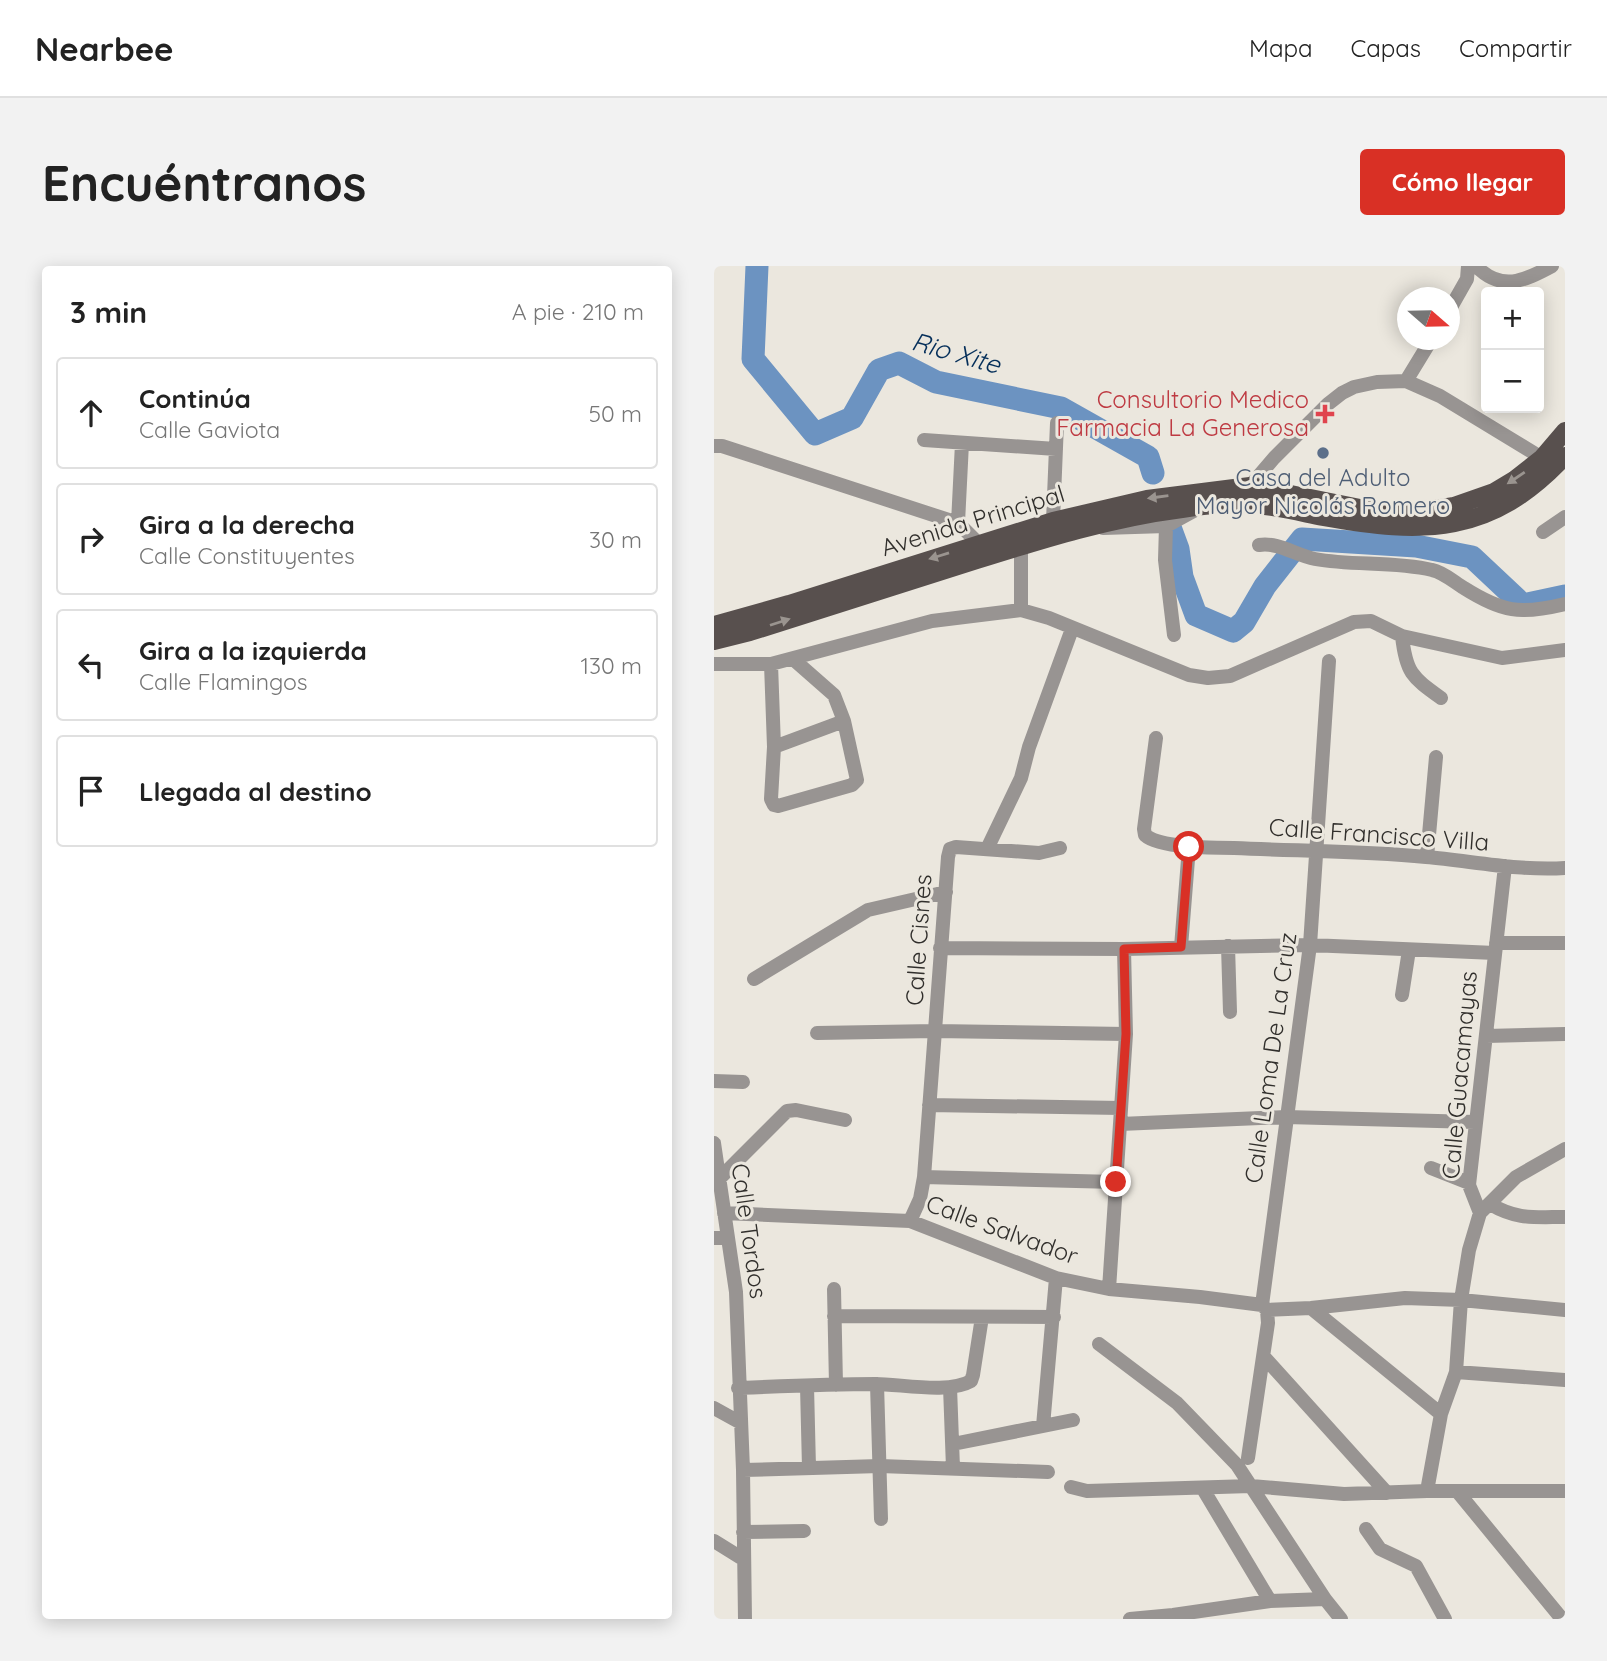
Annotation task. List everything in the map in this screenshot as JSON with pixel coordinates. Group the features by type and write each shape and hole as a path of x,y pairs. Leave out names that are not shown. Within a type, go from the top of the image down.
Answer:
{"main road":[{"name":"Avenida Principal","path":"714,625 1053,521 1147,499 1250,486 1375,511 1416,512 1454,506 1494,492 1514,480 1542,458 1565,431"},
{"name":"Avenida Principal","path":"714,641 1084,527 1138,515 1202,506 1247,504 1377,526 1422,528 1452,524 1494,510 1524,493 1545,477 1565,456"}],"street":[{"path":"1460,291 1467,279 1468,266"},
{"path":"1476,266 1484,275 1497,282 1514,282 1534,276 1552,266"},
{"path":"1497,282 1503,266"},
{"path":"1406,381 1425,350"},
{"path":"1247,504 1250,486 1274,458 1328,404 1342,393 1364,384 1406,381 1440,396 1542,458"},
{"path":"1053,521 1057,423"},
{"path":"924,440 1056,449"},
{"path":"958,523 961,443"},
{"path":"714,446 958,523 979,544"},
{"path":"1084,527 1166,526 1202,506"},
{"path":"1543,532 1565,517"},
{"path":"1166,526 1165,560 1174,635"},
{"path":"1259,545 1269,543 1300,555 1324,560 1414,566 1437,571 1496,607 1513,610 1552,608 1565,604"},
{"path":"1021,546 1021,610"},
{"path":"714,664 771,664 932,621 1021,610 1049,618 1189,675 1208,678 1230,676 1354,622 1371,621 1402,636 1502,658 1565,650"},
{"path":"1060,848 1040,853 987,849 1021,778 1029,747 1072,629"},
{"path":"1402,636 1405,659 1415,678 1441,698"},
{"path":"771,664 774,747 771,799 774,805 778,806 852,785 857,780 844,721 834,695 793,659"},
{"name":"Calle Loma De La Cruz","path":"1248,1458 1265,1358 1268,1323 1264,1308 1286,1117 1310,945 1329,661"},
{"path":"774,747 844,721"},
{"name":"Calle Francisco Villa","path":"1156,738 1145,835 1152,840 1189,847 1427,857 1505,866 1565,868"},
{"path":"1427,857 1436,757"},
{"name":"Calle Cisnes","path":"911,1221 920,1199 923,1177 948,857 950,849 956,847 987,849"},
{"path":"1181,947 1189,847"},
{"name":"Calle Guacamayas","path":"1427,1491 1441,1414 1455,1372 1461,1300 1469,1250 1485,1208 1469,1182 1505,866"},
{"path":"754,979 869,910 946,892"},
{"path":"940,948 1124,949 1310,945 1409,950 1565,943"},
{"path":"1228,946 1230,1012"},
{"path":"1109,1289 1126,1034 1124,949"},
{"path":"1402,995 1409,950"},
{"path":"817,1032 1126,1034"},
{"path":"1486,1036 1565,1034"},
{"path":"714,1081 743,1082"},
{"path":"929,1105 1121,1108"},
{"path":"719,1179 787,1111 796,1110 845,1120"},
{"path":"1120,1124 1286,1117 1475,1122"},
{"name":"Calle Tordos","path":"714,1143 724,1213 721,1238 736,1292 743,1470 745,1619"},
{"path":"1565,1149 1516,1177 1485,1208 1522,1218 1565,1217"},
{"path":"1431,1168 1469,1182"},
{"path":"923,1177 1116,1182"},
{"name":"Calle Salvador","path":"724,1213 911,1221 1056,1278 1109,1289 1200,1297 1264,1308 1311,1308 1381,1299 1461,1300 1565,1310"},
{"path":"1043,1426 1056,1278"},
{"path":"834,1289 836,1385"},
{"path":"1311,1308 1441,1414"},
{"path":"834,1317 1054,1317"},
{"path":"738,1388 877,1384 950,1387 971,1381 982,1317"},
{"path":"1099,1344 1177,1403 1237,1465 1341,1619"},
{"path":"1265,1358 1387,1493"},
{"path":"1455,1372 1565,1380"},
{"path":"877,1384 881,1519"},
{"path":"807,1386 809,1468"},
{"path":"950,1387 953,1468"},
{"path":"714,1408 740,1423"},
{"path":"953,1444 1073,1420"},
{"path":"743,1470 880,1466 1048,1472"},
{"path":"1071,1488 1087,1491 1251,1486 1345,1494 1565,1491"},
{"path":"1203,1489 1270,1601"},
{"path":"1457,1491 1562,1619"},
{"path":"1366,1529 1380,1549 1409,1560 1416,1566 1445,1619"},
{"path":"743,1532 804,1531"},
{"path":"714,1541 743,1559"},
{"path":"1130,1619 1172,1617 1270,1601 1325,1599"}],"waterway":[{"name":"Rio Xite","path":"757,266 753,359 815,434 852,418 879,370 899,363 936,382 1061,408 1148,457 1153,473"},
{"name":"Rio Xite","path":"1171,530 1178,549 1182,577 1196,615 1233,631 1244,622 1265,586 1302,539 1416,546 1472,557 1523,605 1565,596"}],"place":[{"name":"Consultorio Medico Farmacia La Generosa","path":"1325,414"},
{"name":"Casa del Adulto Mayor Nicolás Romero","path":"1323,453"}],"route":[{"path":"1116,1182 1126,1034 1124,949 1181,947 1189,847"}]}
